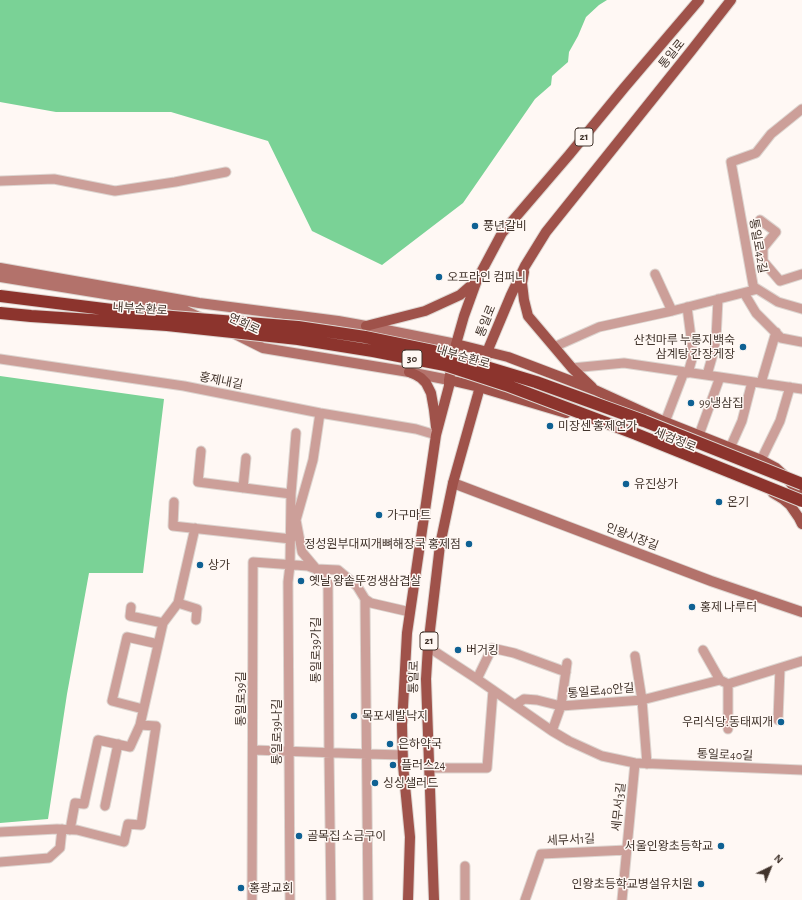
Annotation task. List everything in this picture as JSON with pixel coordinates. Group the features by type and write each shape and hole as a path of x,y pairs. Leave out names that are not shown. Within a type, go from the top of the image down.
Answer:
{"highway":[{"name":"내부순환로","path":"0,296 160,316 298,327 365,337 433,351 536,382 644,422 802,484"},
{"name":"내부순환로","path":"0,313 167,325 298,339 373,351 445,365 506,384 802,499"}],"main road":[{"name":"통일로","path":"408,900 410,836 402,755 402,725 407,633 436,435 449,386 456,344 477,280 502,233 699,0"},
{"name":"통일로","path":"434,900 426,680 428,647 440,545 453,483 487,352 525,266 546,232 731,0"},
{"path":"525,266 522,283 528,316 572,368 594,390"},
{"name":"연희로","path":"0,268 199,303 338,321 456,344 487,352"},
{"name":"연희로","path":"0,277 173,305 263,348 408,372 479,387"},
{"path":"366,326 425,311 460,295 477,280"},
{"name":"세검정로","path":"487,352 508,357 594,390 665,422 761,460 776,468 787,478 802,499"},
{"path":"408,372 421,378 426,383 431,393 436,435"},
{"name":"세검정로","path":"479,387 600,424 768,491 783,499 790,505 801,521"},
{"path":"776,468 802,479"},
{"name":"인왕시장길","path":"453,483 711,581 802,612"}],"street":[{"name":"통일로42길","path":"554,347 599,327 672,311 754,290 731,162 756,153 771,134 800,115"},
{"path":"0,181 54,180 115,191 175,182 226,172"},
{"path":"760,220 776,232 763,248 763,261 780,281 802,274"},
{"path":"655,274 672,311"},
{"path":"754,287 778,302 802,309"},
{"path":"744,293 756,313 781,338 802,342"},
{"path":"707,375 716,339 718,299"},
{"path":"665,422 692,359 692,345 687,307"},
{"path":"730,448 742,421 776,332"},
{"name":"홍제내길","path":"0,359 184,386 320,413 416,429 436,435"},
{"path":"572,368 624,363 802,389"},
{"path":"699,435 720,377"},
{"path":"761,460 780,421 790,387"},
{"path":"290,549 302,552 296,520 313,460 320,413"},
{"name":"통일로39나길","path":"290,900 288,582 291,539 291,494 296,433"},
{"path":"201,451 198,482 291,494"},
{"path":"243,488 246,458"},
{"path":"174,502 173,526 291,539"},
{"path":"0,862 49,858 60,848 75,802 84,804 98,740 130,747 140,725 163,623 178,603 195,528"},
{"name":"통일로39가길","path":"302,552 328,583 331,900"},
{"name":"통일로39길","path":"252,900 253,562 308,566 316,568"},
{"path":"316,568 338,570 357,586 365,599 371,603 410,612"},
{"path":"365,599 368,900"},
{"path":"178,603 197,609 196,620"},
{"path":"131,607 130,616 163,623"},
{"path":"143,709 112,701 127,637 158,644"},
{"name":"통일로40길","path":"428,647 552,731 569,741 602,756 647,764 802,770"},
{"name":"통일로40안길","path":"477,679 492,648 566,667 561,706 552,731"},
{"path":"703,650 724,682 728,729"},
{"name":"통일로40안길","path":"635,656 642,700"},
{"name":"통일로40안길","path":"561,706 642,700 724,682 802,661"},
{"path":"778,720 780,668"},
{"path":"429,768 487,768 493,690"},
{"path":"515,705 524,699 537,700 561,706"},
{"path":"642,700 647,764"},
{"path":"0,832 77,830 124,842 128,824 141,825 156,726 140,725"},
{"path":"105,806 118,744"},
{"path":"252,750 402,755"},
{"name":"세무서3길","path":"622,900 635,763"},
{"name":"세무서1길","path":"525,900 541,854 627,850"},
{"path":"465,866 465,900"}],"green space":[{"path":"0,0 607,0 586,17 569,52 568,62 552,76 551,85 535,99 463,203 382,265 312,231 268,141 171,112 56,112 0,102"},
{"path":"0,376 164,399 143,573 89,573 67,694 48,819 0,823"}],"place":[{"name":"풍년갈비","path":"475,226"},
{"name":"오프라인 컴퍼니","path":"439,277"},
{"name":"산천마루 누룽지백숙 삼계탕 간장게장","path":"743,347"},
{"name":"99냉삼집","path":"691,403"},
{"name":"미장센 홍제연가","path":"550,426"},
{"name":"유진상가","path":"626,484"},
{"name":"온기","path":"719,502"},
{"name":"가구마트","path":"379,515"},
{"name":"정성원부대찌개뼈해장국 홍제점","path":"469,544"},
{"name":"상가","path":"200,565"},
{"name":"옛날 왕솥뚜껑생삼겹살","path":"301,581"},
{"name":"홍제 나루터","path":"692,607"},
{"name":"버거킹","path":"458,650"},
{"name":"목포세발낙지","path":"354,716"},
{"name":"우리식당.동태찌개","path":"781,722"},
{"name":"은하약국","path":"390,744"},
{"name":"플러스24","path":"393,765"},
{"name":"싱싱샐러드","path":"375,783"},
{"name":"골목집 소금구이","path":"299,836"},
{"name":"서울인왕초등학교","path":"721,846"},
{"name":"인왕초등학교병설유치원","path":"701,884"},
{"name":"홍광교회","path":"241,888"}]}
